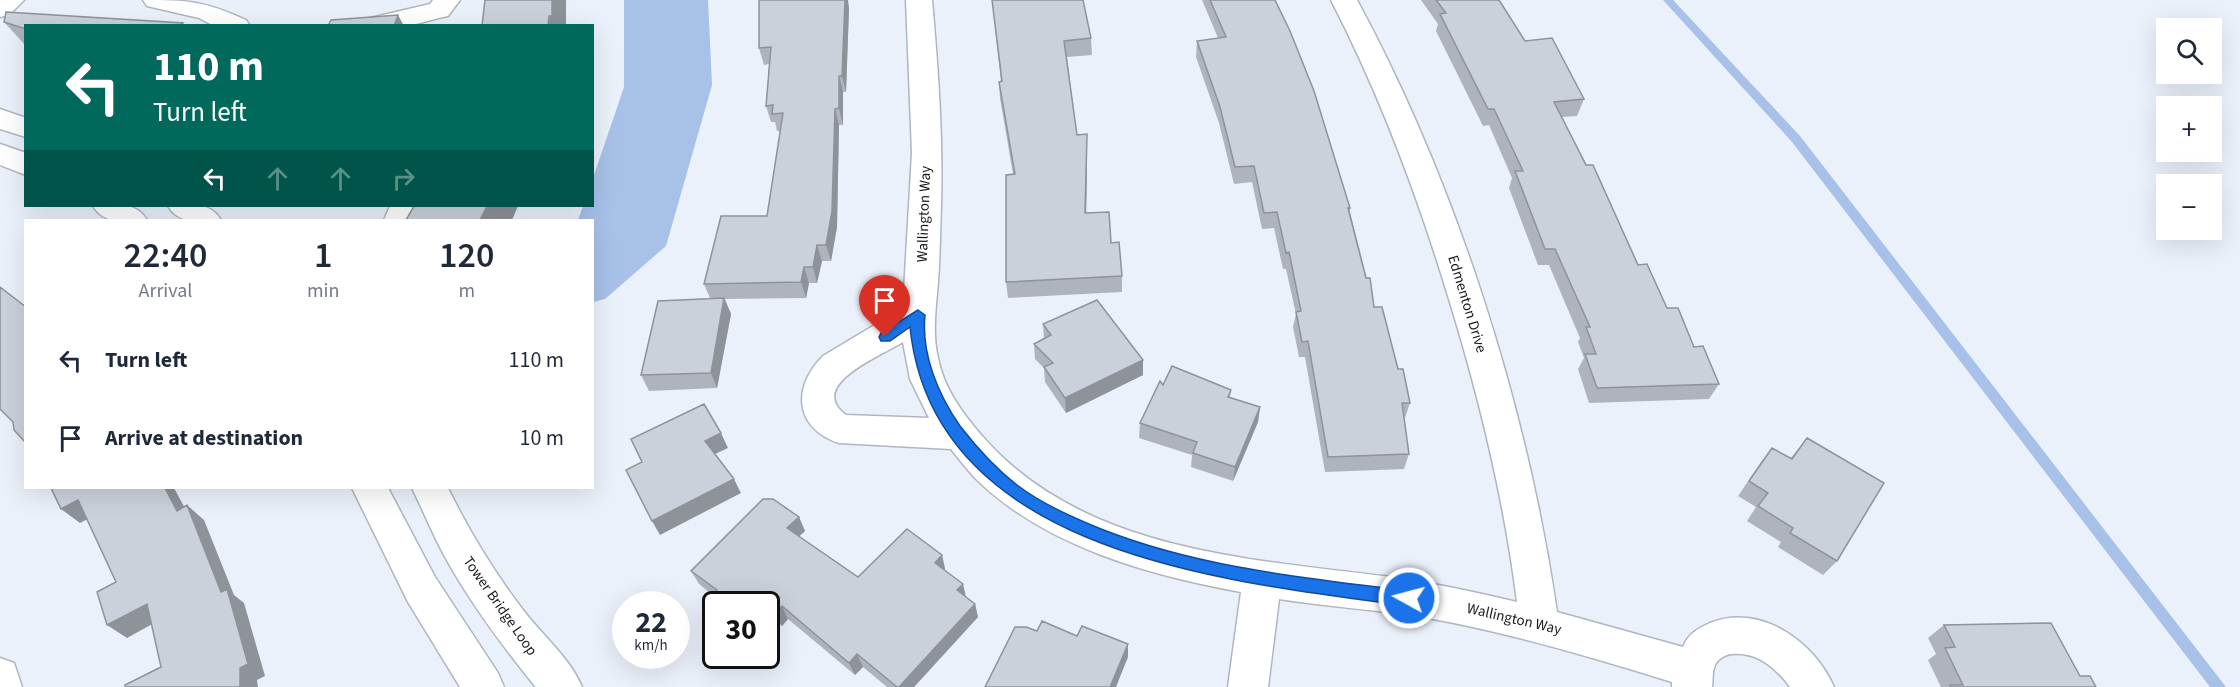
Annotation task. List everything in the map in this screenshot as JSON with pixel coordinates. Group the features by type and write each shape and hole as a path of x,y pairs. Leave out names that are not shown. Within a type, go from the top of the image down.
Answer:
{"street":[{"path":"0,9 11,0"},
{"path":"156,0 212,6 234,24"},
{"name":"Wallington Way","path":"919,0 926,83 926,201 917,329 924,370 944,414 959,435 974,455 1011,489 1057,518 1114,541 1173,560 1262,579 1432,601 1539,624 1581,635 1692,678"},
{"name":"Edmenton Drive","path":"1344,0 1396,106 1440,218 1475,329 1509,454 1531,562 1539,624"},
{"path":"382,24 445,12"},
{"path":"0,119 24,127"},
{"path":"0,154 24,164"},
{"path":"110,207 130,219"},
{"path":"185,207 204,219"},
{"path":"918,315 836,365 825,375 818,391 819,408 827,420 839,429 959,435"},
{"path":"370,489 399,551 430,605 483,687"},
{"name":"Tower Bridge Loop","path":"430,489 459,548 492,600 562,687"},
{"path":"1248,687 1262,579"},
{"path":"1692,678 1697,653 1710,642 1725,636 1745,636 1766,641 1785,653 1802,668 1814,687"},
{"path":"0,677 2,687"}],"water":[{"path":"624,0 708,0 712,85 666,246 605,299 594,302 594,219 578,219 583,207 594,207 594,175 624,87"}],"building":[{"path":"485,0 552,0 552,16 549,16 548,24 482,24"},
{"path":"759,0 845,0 842,76 839,76 839,108 835,109 832,211 826,245 817,245 813,267 804,267 801,282 704,284 721,216 767,216 783,113 772,114 773,105 766,106 771,47 759,48"},
{"path":"992,0 1083,0 1091,38 1064,41 1077,135 1087,134 1085,213 1109,212 1111,243 1119,242 1122,276 1006,282 1006,175 1015,174 999,82 1002,81"},
{"path":"1210,0 1275,0 1290,31 1314,91 1350,208 1348,208 1366,278 1370,278 1374,307 1382,307 1398,369 1403,369 1410,403 1402,403 1409,454 1328,457 1308,341 1302,342 1296,312 1301,311 1289,252 1286,253 1277,212 1264,213 1254,166 1235,167 1220,107 1197,41 1226,37"},
{"path":"1436,0 1499,0 1525,41 1552,38 1584,99 1554,102 1586,165 1593,165 1638,265 1647,264 1667,308 1678,308 1694,347 1703,346 1719,384 1597,388 1585,354 1596,354 1586,327 1590,327 1555,249 1545,249 1515,171 1523,171 1494,109 1488,109 1440,14 1446,13"},
{"path":"6,12 183,23 24,24 24,28 4,22"},
{"path":"398,15 395,24 329,24 331,20"},
{"path":"413,207 486,207 480,219 407,219"},
{"path":"0,287 24,305 24,441 14,430 13,422 0,409"},
{"path":"724,298 711,373 641,375 658,301"},
{"path":"1097,300 1143,360 1065,398 1044,367 1053,363 1034,344 1051,335 1043,324"},
{"path":"1172,366 1231,390 1228,397 1260,407 1235,467 1193,453 1197,442 1140,423 1160,381 1163,385"},
{"path":"704,404 721,433 705,441 734,479 652,521 626,470 642,462 631,439"},
{"path":"1807,438 1884,483 1837,561 1790,533 1793,528 1758,506 1768,493 1749,481 1772,448 1792,459"},
{"path":"51,489 166,489 177,511 187,505 221,592 227,589 248,664 240,668 240,687 125,687 161,667 147,604 107,625 97,592 116,582 78,500 61,509"},
{"path":"763,499 773,499 799,517 787,528 858,577 907,529 942,555 935,563 963,584 957,590 975,604 897,687 857,654 849,663 782,606 780,608 780,591 717,591 691,571"},
{"path":"1042,621 1077,636 1082,626 1128,644 1110,687 985,687 1015,627 1026,627 1037,631"},
{"path":"2051,623 2080,676 2090,676 2096,687 1951,687 1950,685 1963,685 1945,648 1955,647 1944,625"}],"waterway":[{"path":"1668,0 1796,139 2219,687"}],"route":[{"path":"885,337 918,315 917,329 924,370 944,414 974,455 1011,489 1057,518 1114,541 1173,560 1262,579 1409,598"}]}
